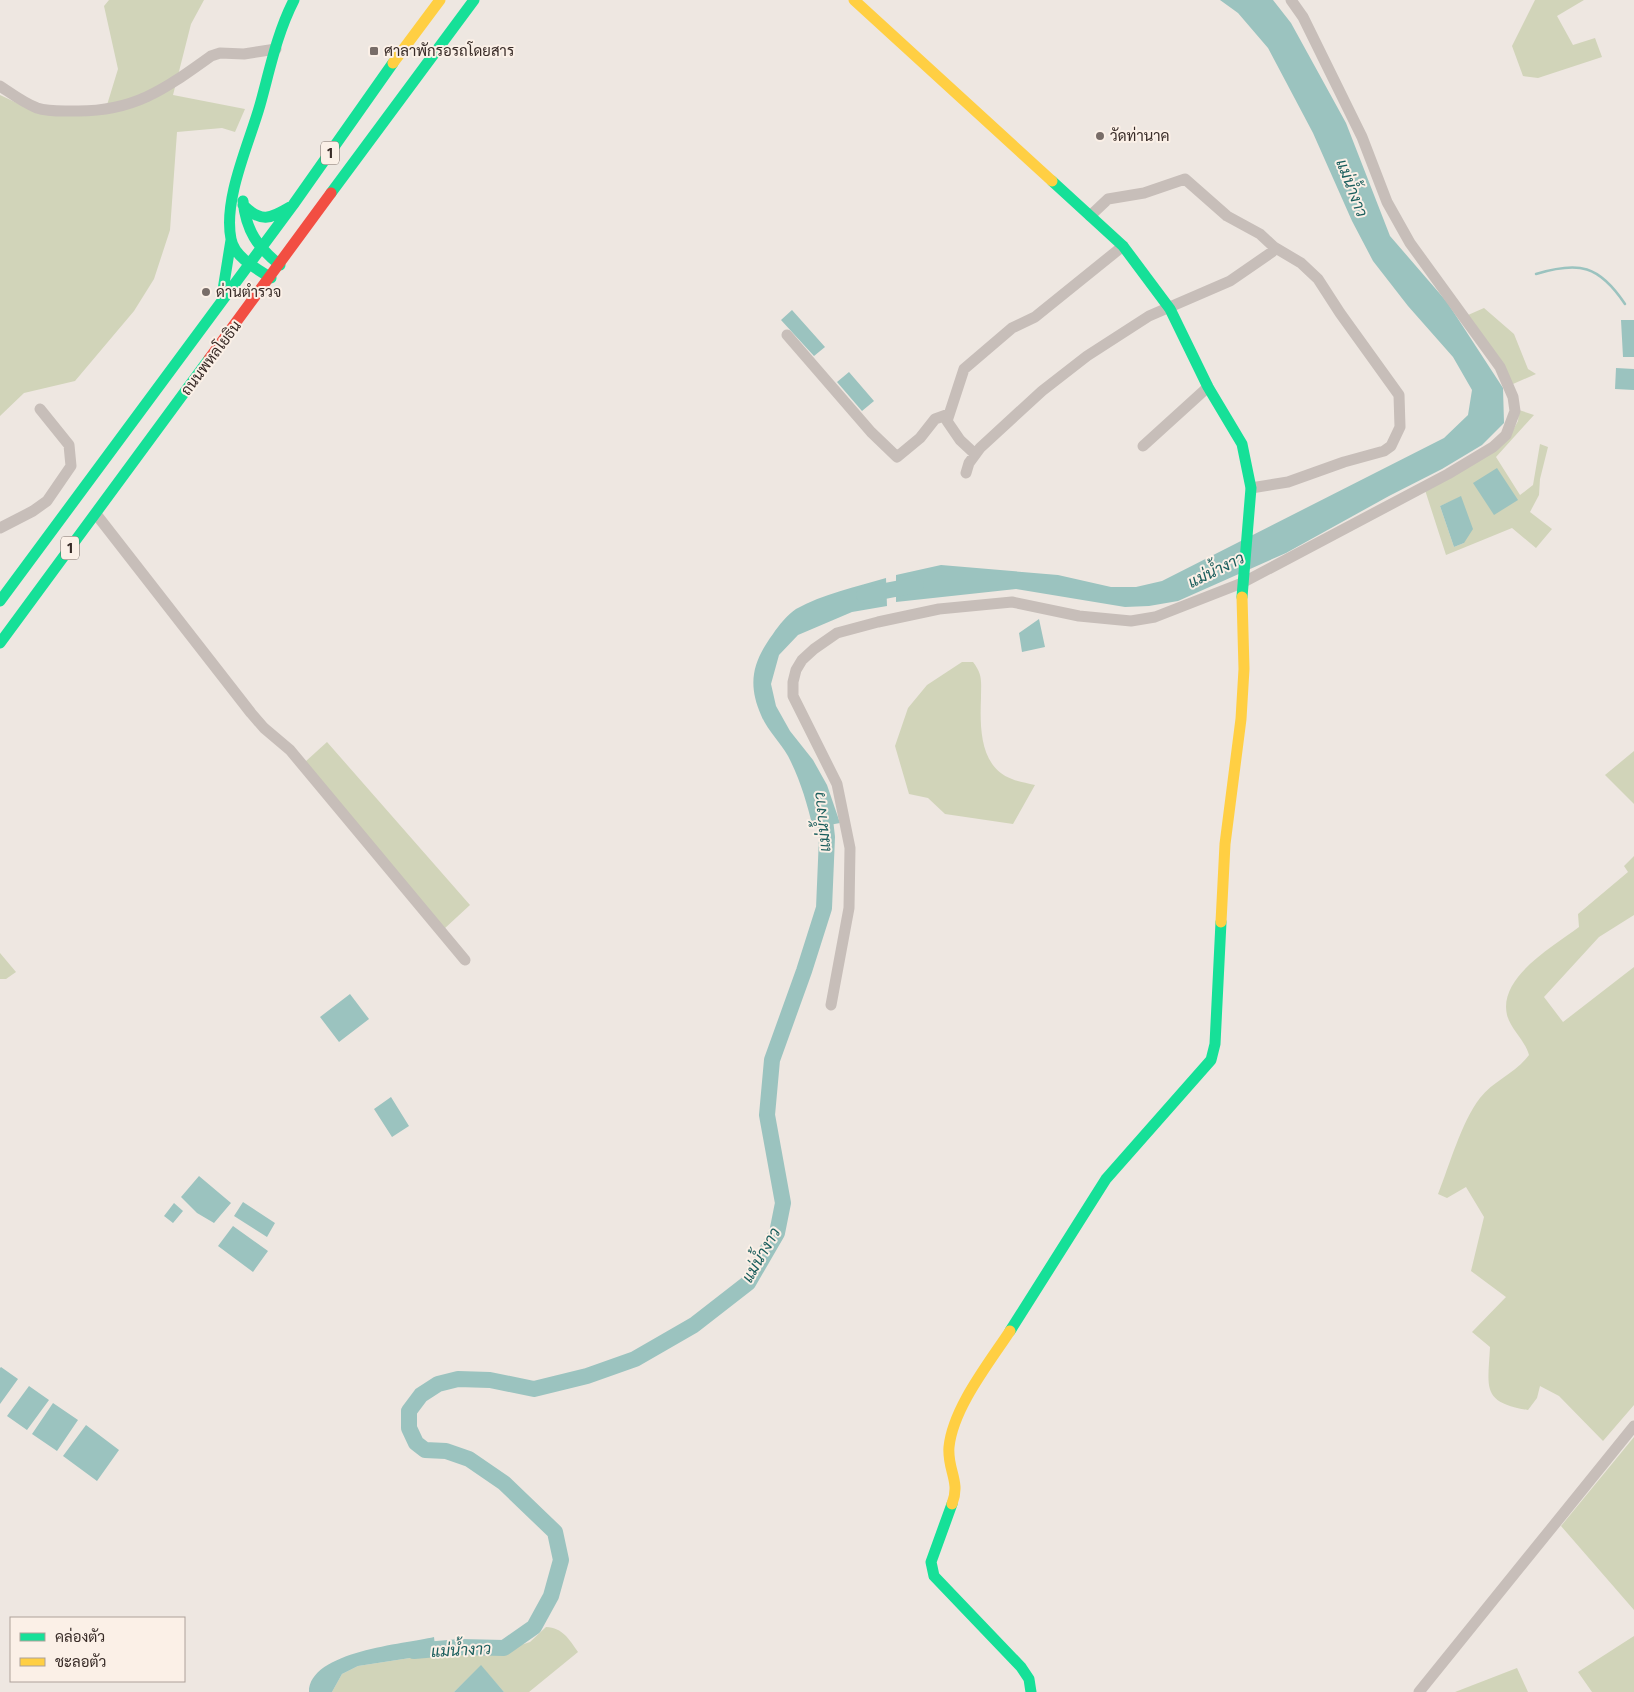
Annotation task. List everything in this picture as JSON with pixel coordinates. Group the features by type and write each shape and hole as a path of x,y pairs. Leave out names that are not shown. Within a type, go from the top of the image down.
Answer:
{"main road":[{"path":"220,305 229,264 234,190 276,48 294,0"},
{"name":"ถนนพหลโยธิน","path":"0,602 294,205 425,18 440,0"},
{"name":"ถนนพหลโยธิน","path":"0,643 271,278 474,0"},
{"path":"854,0 1123,246 1170,308 1208,387 1242,444 1251,488 1242,581 1244,669 1241,719 1225,844 1214,1044 1211,1060 1106,1179 967,1398 952,1433 949,1448 950,1463 957,1484 956,1494 931,1562 931,1569 934,1576 1021,1667 1029,1680 1031,1692"},
{"path":"240,172 246,225 260,250 280,265"},
{"path":"243,205 254,217 264,218 273,217 294,205"},
{"path":"231,240 239,253 271,278"}],"street":[{"path":"832,1005 849,908 850,848 837,784 794,696 793,682 802,660 825,640 837,633 940,609 1021,602 1079,616 1140,620 1155,617 1242,581 1493,448 1506,435 1515,411 1513,397 1500,367 1410,243 1392,210 1362,137 1303,17 1291,0"},
{"path":"0,86 36,108 49,111 95,112 120,108 158,92 211,56 220,53 244,54 276,48"},
{"path":"1090,216 1108,199 1144,193 1185,180 1227,216 1260,234 1274,247 1301,263 1318,279 1340,314 1390,379 1399,395 1401,412 1400,427 1391,446 1384,451 1344,462 1288,482 1251,488"},
{"path":"975,454 947,422 964,370 1012,328 1035,317 1123,246"},
{"path":"966,473 968,463 975,454 1042,391 1087,356 1149,316 1230,281 1272,252 1274,247"},
{"path":"787,335 871,432 896,457 920,438 935,419 949,414"},
{"path":"1144,446 1208,387"},
{"path":"0,528 33,511 47,501 71,466 72,456 69,445 40,409"},
{"path":"96,514 239,698 264,728 290,750 465,960"},
{"path":"1419,1692 1634,1426"}],"green space":[{"path":"109,0 204,0 191,24 173,95 245,109 235,132 222,128 177,132 170,230 154,279 134,311 75,381 24,393 0,416 0,95 34,111 107,105 118,69 104,6"},
{"path":"1535,0 1584,0 1557,16 1573,45 1595,38 1602,57 1538,78 1523,76 1512,46"},
{"path":"1484,308 1514,334 1528,369 1536,374 1513,384 1468,315"},
{"path":"1519,410 1534,415 1496,457 1520,495 1533,485 1540,444 1548,447 1540,479 1539,495 1530,512 1552,529 1536,548 1512,528 1446,555 1425,490 1512,432 1518,421","holes":["1461,497 1464,543 1454,547 1440,506"]},
{"path":"962,662 973,662 980,675 982,733 987,755 1001,773 1020,782 1035,785 1013,824 945,814 928,798 909,794 895,746 908,708 927,685"},
{"path":"327,742 470,905 444,929 305,762"},
{"path":"1634,751 1634,804 1605,775"},
{"path":"1634,856 1634,915 1599,937 1544,997 1563,1022 1634,967 1634,1405 1603,1441 1559,1396 1540,1386 1537,1398 1528,1410 1502,1403 1495,1397 1491,1391 1488,1373 1490,1347 1472,1332 1506,1297 1471,1271 1484,1217 1466,1187 1447,1198 1438,1194 1462,1131 1473,1108 1485,1092 1518,1067 1529,1055 1507,1015 1506,1001 1511,988 1519,975 1530,964 1579,927 1578,914 1628,872 1624,866"},
{"path":"0,953 16,972 6,979 0,979"},
{"path":"1634,1437 1634,1610 1561,1526"},
{"path":"546,1627 561,1632 578,1652 529,1692 504,1692 481,1666 454,1692 332,1692 342,1674 358,1666 436,1654 503,1651 530,1642"},
{"path":"1634,1636 1634,1692 1592,1692 1578,1672"},
{"path":"1517,1668 1528,1692 1455,1692"}],"water":[{"path":"1220,0 1273,0 1291,23 1346,123 1390,236 1447,302 1503,388 1504,423 1482,445 1442,469 1286,553 1178,601 1149,606 1125,607 1016,589 896,602 896,575 941,565 1058,575 1111,587 1136,587 1162,581 1444,438 1468,415 1472,390 1453,357 1408,306 1373,261 1352,221 1313,133 1268,48 1238,13"},
{"path":"792,310 825,347 814,356 781,320"},
{"path":"1621,320 1634,320 1634,357 1623,357"},
{"path":"1616,368 1634,369 1634,390 1615,389"},
{"path":"849,372 874,401 862,411 837,382"},
{"path":"1497,468 1518,500 1494,515 1473,483"},
{"path":"1461,496 1473,529 1464,543 1454,547 1440,506"},
{"path":"886,578 887,606 852,612 798,635 779,655 771,684 776,706 790,731 813,760 827,785 840,823 813,828 803,791 792,765 785,751 770,731 757,703 754,693 754,673 766,644 786,617 796,609 828,595"},
{"path":"1039,619 1045,647 1022,652 1019,633"},
{"path":"350,994 369,1019 339,1042 320,1017"},
{"path":"391,1097 409,1126 392,1137 374,1109"},
{"path":"199,1176 231,1203 214,1223 197,1213 181,1197"},
{"path":"243,1202 275,1223 267,1237 234,1216"},
{"path":"174,1203 183,1211 173,1223 164,1216"},
{"path":"233,1226 268,1251 253,1272 218,1246"},
{"path":"0,1368 18,1379 0,1404"},
{"path":"29,1386 49,1400 27,1430 7,1416"},
{"path":"53,1403 78,1420 57,1451 32,1434"},
{"path":"86,1425 119,1450 97,1481 63,1456"},
{"path":"434,1637 436,1654 358,1666 342,1674 332,1692 309,1692 313,1678 324,1667 341,1658 382,1647"},
{"path":"481,1665 504,1692 454,1692"}],"waterway":[{"path":"1536,274 1576,267 1587,270 1597,274 1606,281 1625,304"},
{"name":"แม่น้ำงาว","path":"864,595 916,585"},
{"name":"แม่น้ำงาว","path":"414,1651 460,1647 504,1648 534,1627 551,1596 561,1560 555,1532 504,1483 469,1459 446,1451 425,1450 416,1443 409,1428 409,1411 421,1395 438,1384 458,1379 490,1380 534,1389 587,1376 635,1359 694,1325 748,1283 777,1233 783,1203 767,1115 772,1060 824,908 827,837 823,803"}],"traffic: fast":[{"path":"271,278 241,257 233,245 229,223 238,172 260,105 274,51 294,0"},
{"path":"331,193 474,0"},
{"path":"0,601 293,205 393,63"},
{"path":"1052,181 1123,246 1170,309 1208,387 1242,444 1251,488 1242,597"},
{"path":"243,201 247,221 254,237 280,265"},
{"path":"243,205 249,211 261,217 277,214 290,207"},
{"path":"222,296 231,240"},
{"path":"0,643 209,359"},
{"path":"1010,1331 1106,1179 1211,1060 1215,1044 1221,922"},
{"path":"952,1504 931,1562 934,1576 1021,1667 1029,1679 1031,1692"}],"traffic: slow":[{"path":"393,63 440,0"},
{"path":"854,0 1052,181"},
{"path":"1221,922 1225,844 1241,719 1244,669 1242,597"},
{"path":"952,1504 955,1489 949,1447 957,1417 973,1386 1010,1331"}],"traffic: jam":[{"path":"209,359 331,193"}],"place":[{"name":"ศาลาพักรอรถโดยสาร","path":"374,51"},
{"name":"วัดท่านาค","path":"1100,136"},
{"name":"ด่านตำรวจ","path":"206,292"}]}
